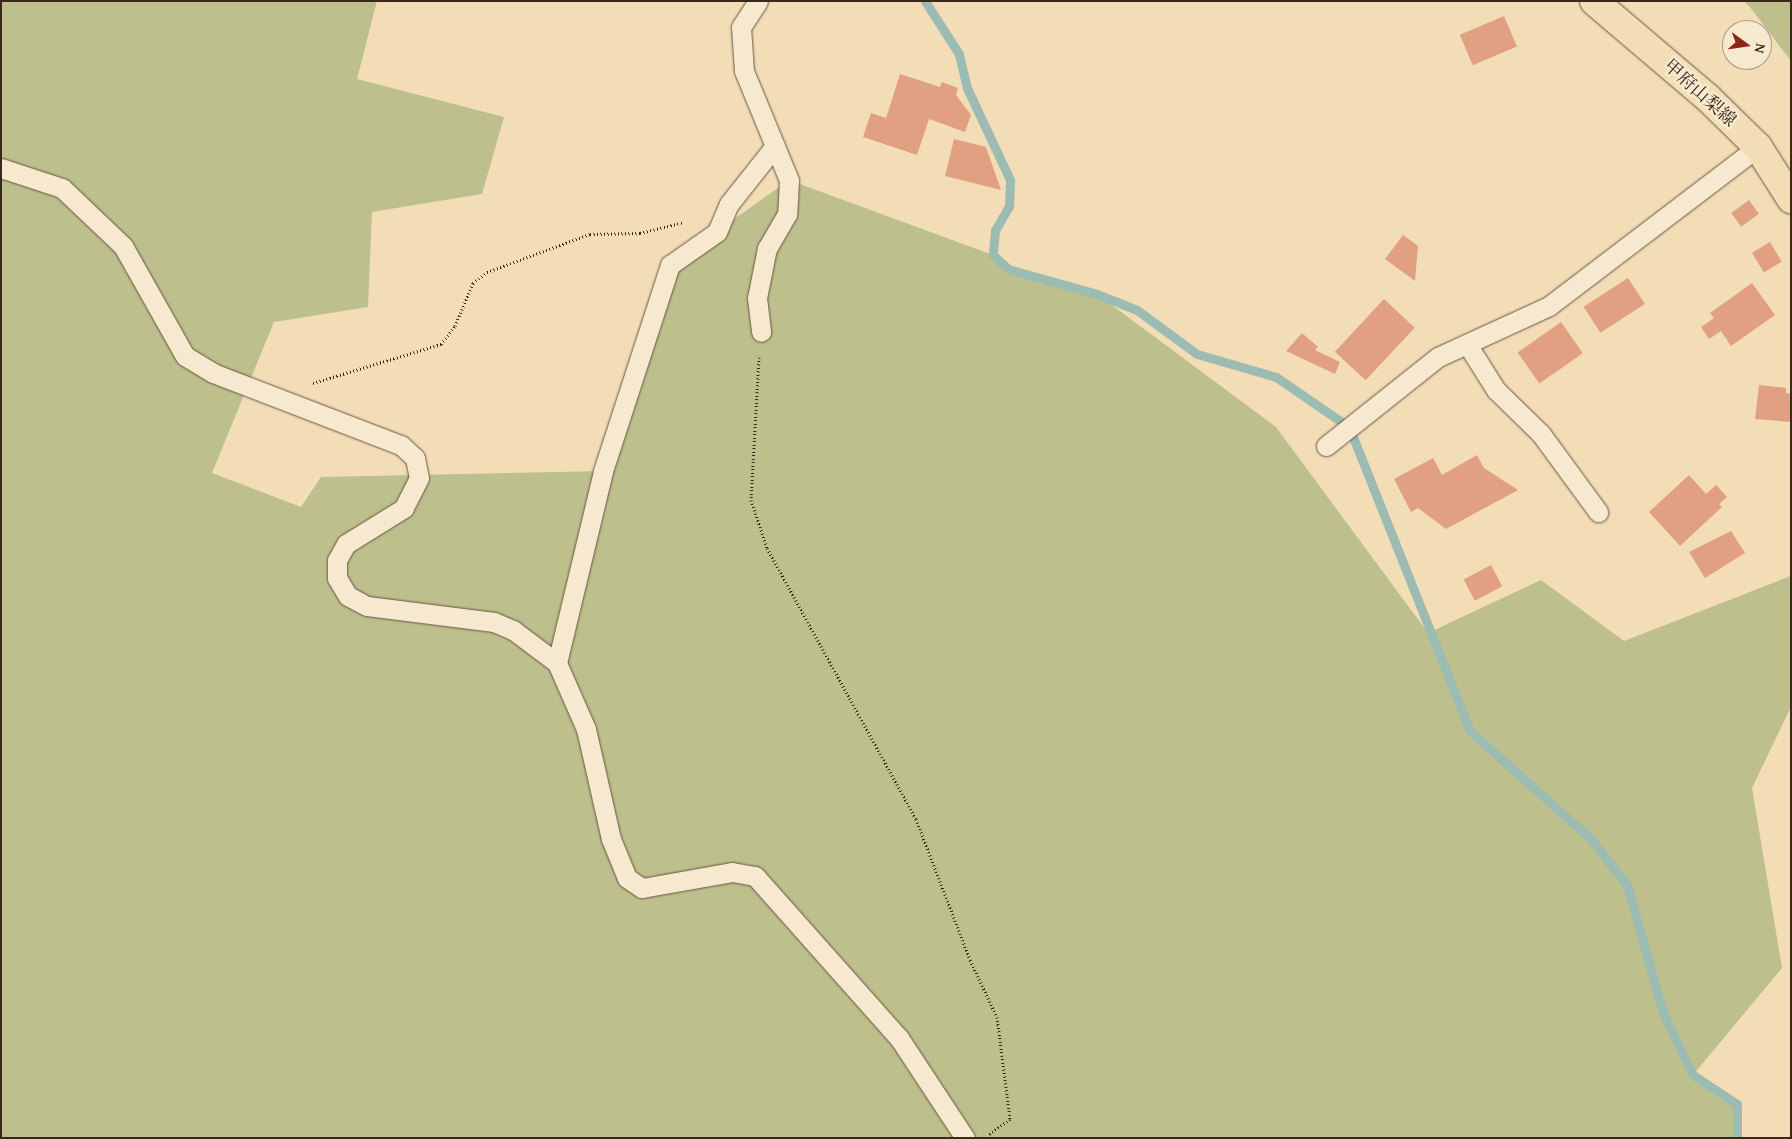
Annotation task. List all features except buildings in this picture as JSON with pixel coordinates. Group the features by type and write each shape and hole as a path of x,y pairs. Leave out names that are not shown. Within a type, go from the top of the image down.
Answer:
{"main road":[{"name":"甲府山梨線","path":"1594,1 1708,98 1758,147 1791,199"}],"lane":[{"path":"758,1 741,27 744,71 789,180 787,214 767,248 757,298 761,332"},
{"path":"557,663 603,472 670,265 717,232 728,204 775,146"},
{"path":"1333,440 1438,357 1550,306 1758,147"},
{"path":"1,168 62,188 123,246 186,356 213,373 401,445 415,458 419,478 409,502 346,544 337,560 337,578 348,596 367,606 494,622 513,630 557,663 586,729 611,839 627,878 642,888 732,872 755,876 899,1038 966,1138"},
{"path":"1467,344 1496,390 1541,434 1598,512"}],"path":[{"path":"283,400 308,384 440,344 455,326 473,283 487,272 590,234 668,228 728,204"},
{"path":"761,332 751,500 767,548 916,819 970,960 997,1018 1010,1119 984,1138"}],"green space":[{"path":"1,1 377,1 357,79 504,117 482,194 372,212 368,307 274,322 212,473 301,507 321,477 603,471 670,265 789,180 993,255 1008,269 1097,294 1276,427 1428,633 1541,580 1624,641 1791,576 1791,707 1752,788 1782,968 1693,1075 1737,1104 1737,1138 1,1138"},
{"path":"1744,1 1791,1 1791,61 1772,36 1772,20 1760,20"}],"waterway":[{"path":"925,1 959,54 967,88 1010,180 1009,206 995,230 993,255 1008,269 1097,294 1137,310 1197,354 1276,377 1349,427 1470,731 1590,838 1627,885 1663,1013 1693,1075 1737,1104 1737,1138"}]}
